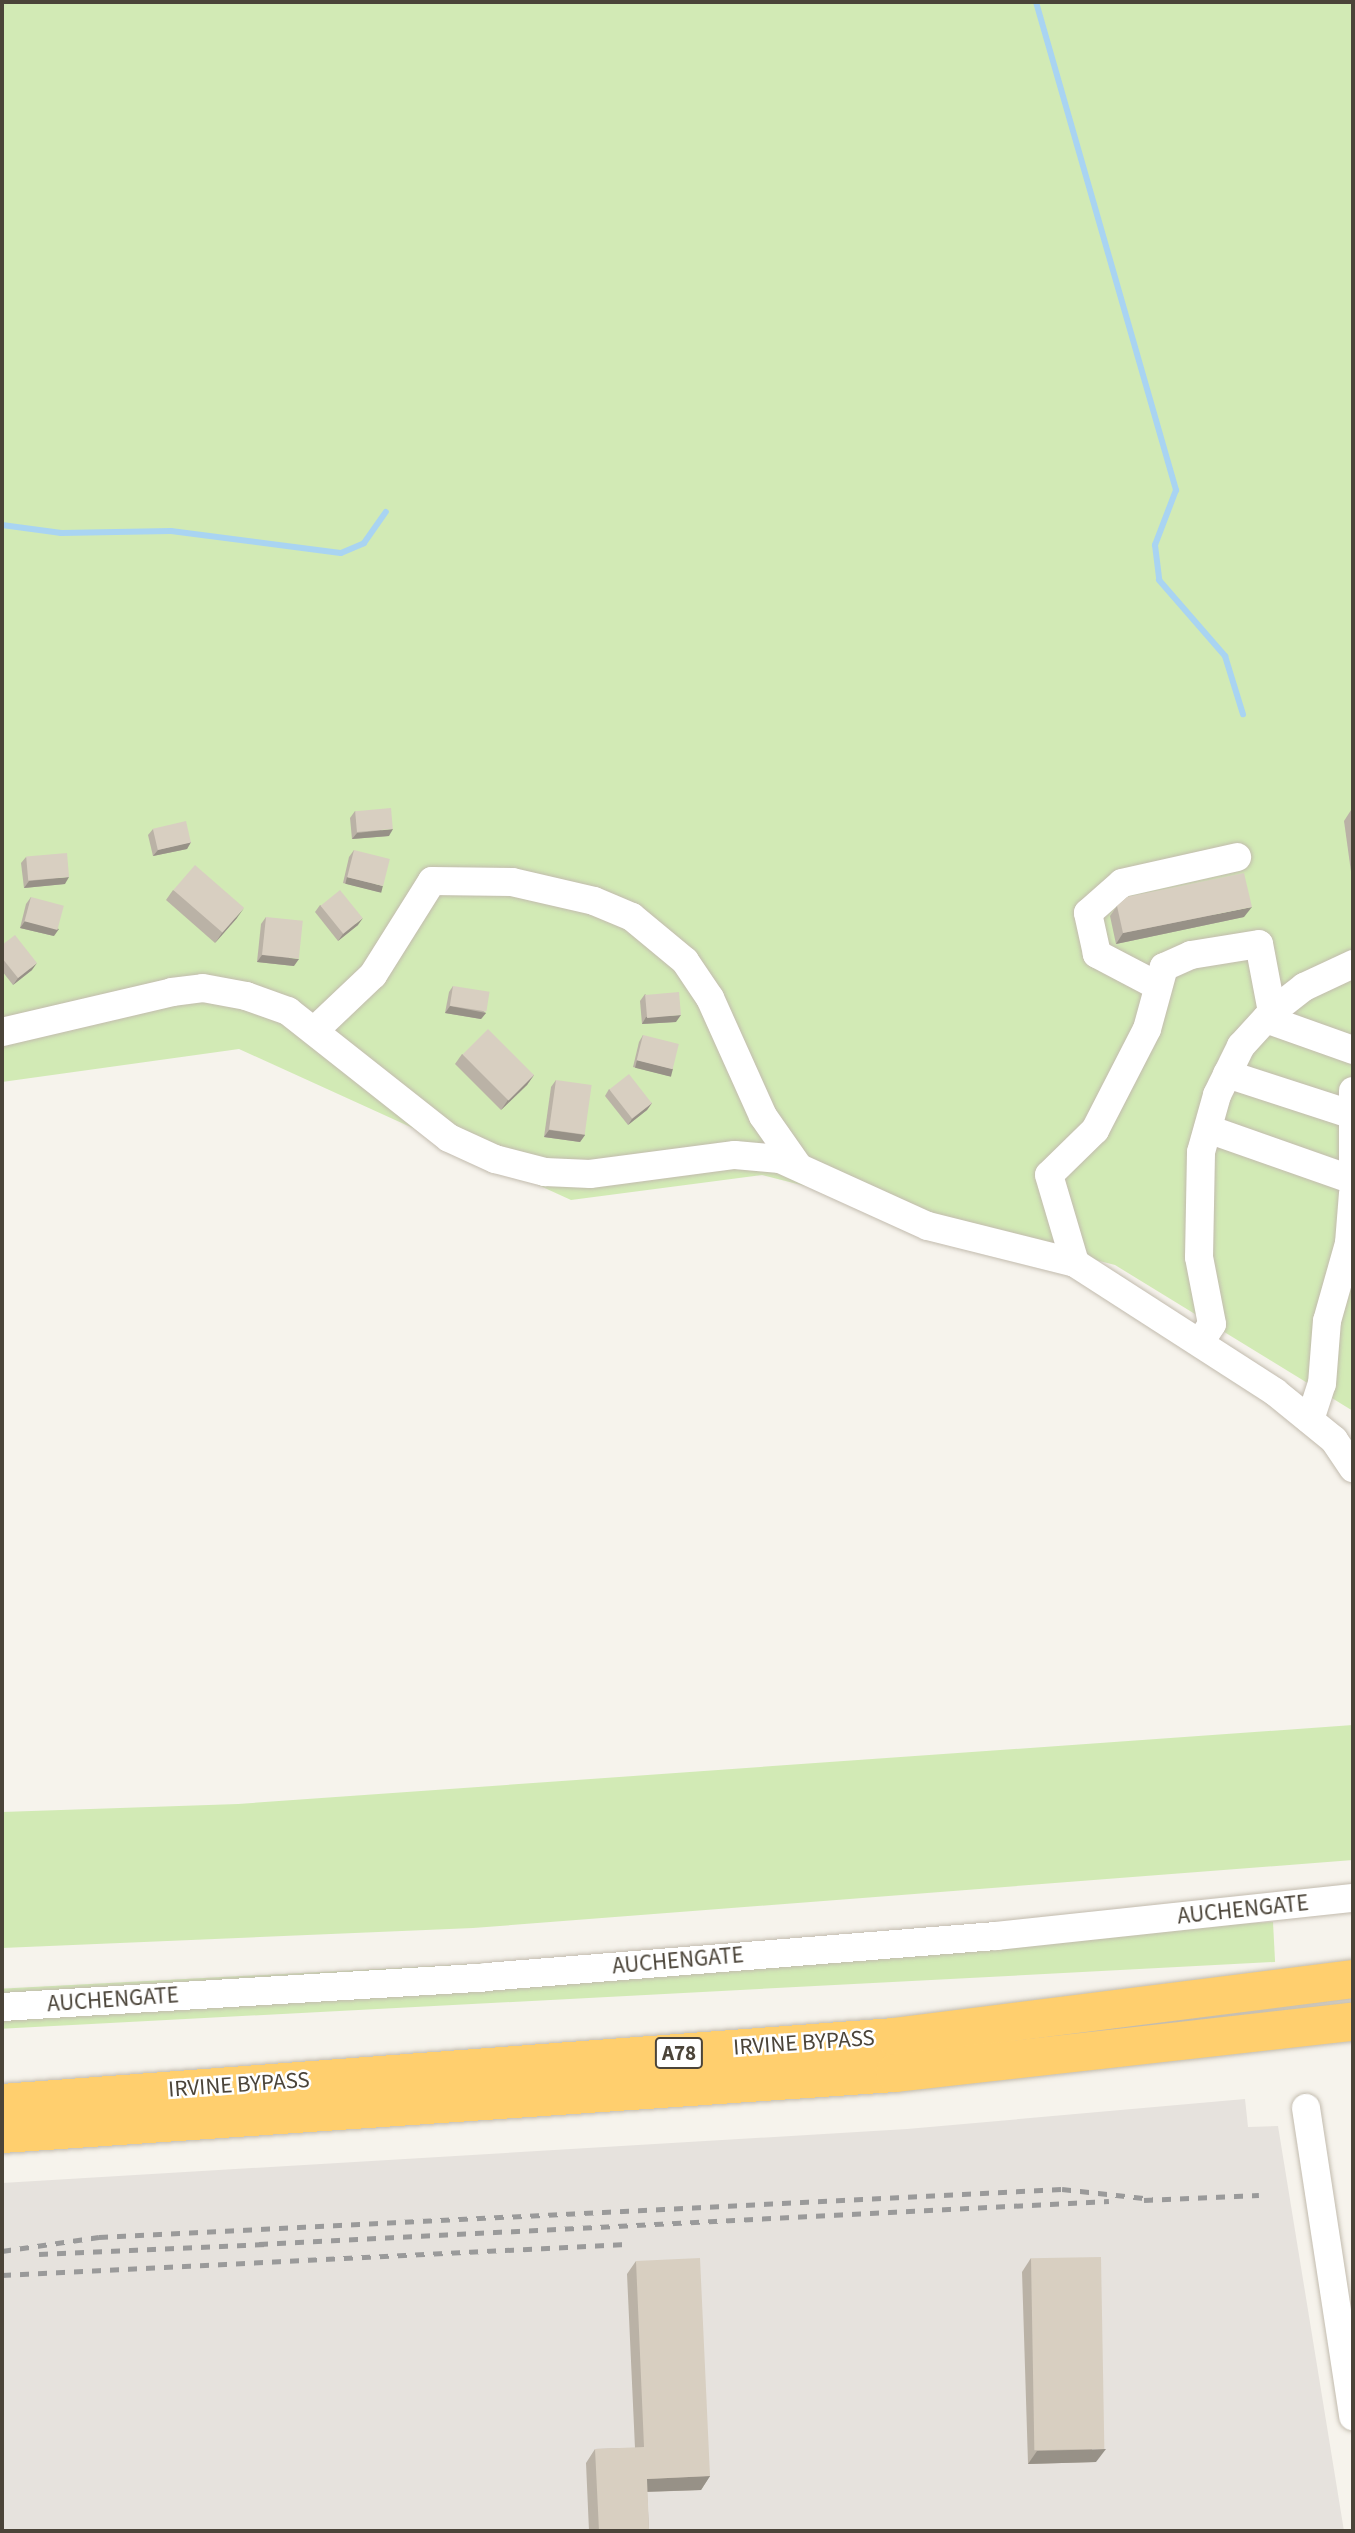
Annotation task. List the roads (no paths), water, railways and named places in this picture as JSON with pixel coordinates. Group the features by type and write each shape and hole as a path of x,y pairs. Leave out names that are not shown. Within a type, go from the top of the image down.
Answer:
{"highway":[{"name":"IRVINE BYPASS","path":"2,2103 894,2037 1353,1979"},
{"name":"IRVINE BYPASS","path":"2,2134 895,2073 1353,2022"}],"street":[{"path":"1156,985 1097,954 1088,913 1122,883 1237,857"},
{"path":"315,1030 373,975 432,881 534,885 594,901 632,917 685,961 710,998 763,1116 798,1166"},
{"path":"1075,1263 1049,1175 1095,1130 1147,1029 1156,985 1164,967 1191,955 1259,944 1269,1016"},
{"path":"1201,1341 1212,1324 1198,1210 1208,1129 1227,1074 1269,1016 1304,987 1353,964"},
{"path":"2,1032 203,988 288,1011 449,1138 495,1159 545,1172 590,1174 735,1155 798,1166 928,1226 1075,1263 1201,1341 1310,1420 1353,1468"},
{"path":"1269,1016 1353,1051"},
{"path":"1208,1129 1353,1182 1352,1103 1227,1074"},
{"path":"1310,1420 1322,1384 1327,1321 1349,1243 1353,1193"},
{"name":"AUCHENGATE","path":"2,2007 486,1977 996,1936 1353,1898"},
{"path":"1306,2108 1348,2341 1353,2416"}],"waterway":[{"path":"1036,2 1176,490 1155,545 1159,580 1225,656 1243,714"},
{"path":"2,525 61,533 171,531 341,553 364,543 386,512"}],"railway":[{"path":"2,2251 99,2237 1062,2189 1152,2199"},
{"path":"1144,2200 1259,2195"},
{"path":"259,2244 1109,2201"},
{"path":"39,2254 267,2244"},
{"path":"2,2275 626,2244"}]}
